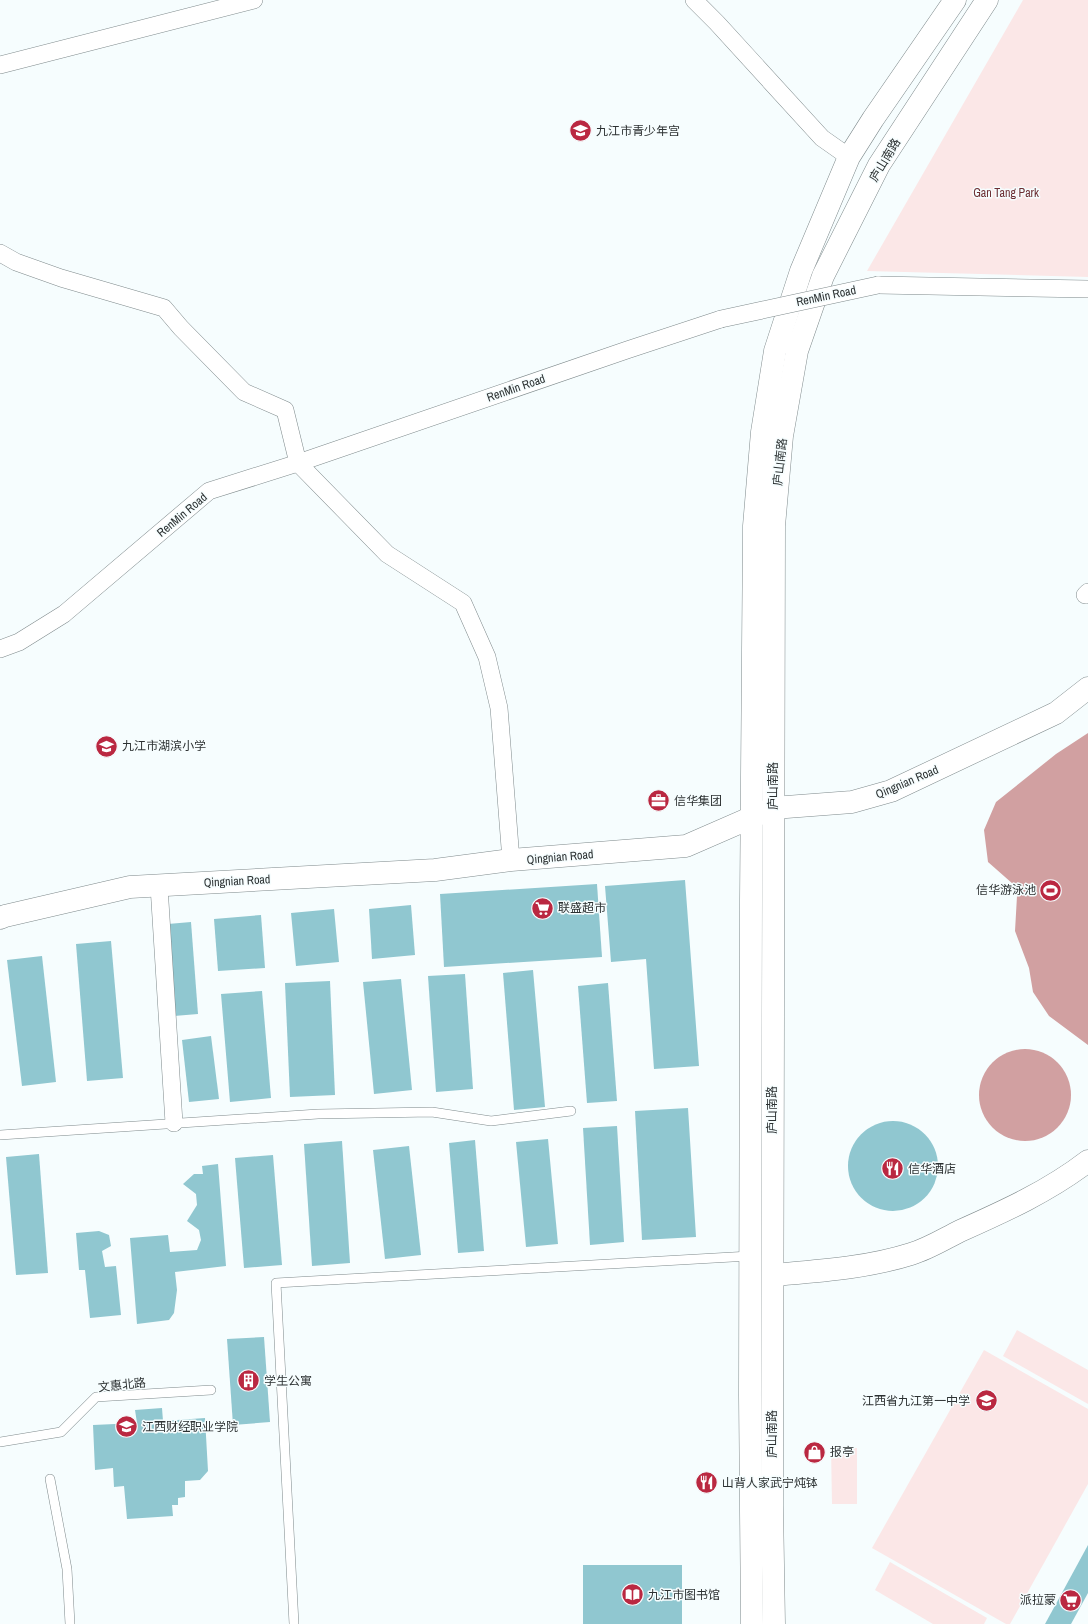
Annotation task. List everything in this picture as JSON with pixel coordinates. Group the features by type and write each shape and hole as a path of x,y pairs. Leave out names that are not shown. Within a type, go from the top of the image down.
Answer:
{"main road":[{"name":"庐山南路","path":"752,1624 750,1256 754,526 762,432 778,344 801,271 849,157 873,119 955,0"},
{"name":"庐山南路","path":"774,1624 774,526 782,436 797,351 823,276 879,165 987,0"},
{"name":"Qingnian Road","path":"0,918 130,887 435,870 511,860 686,846 773,808 852,802 891,791 1056,713 1088,688"},
{"path":"773,1275 864,1264 912,1254 1016,1206 1070,1175 1088,1161"}],"street":[{"path":"0,66 254,0"},
{"path":"694,0 717,23 822,138 849,157"},
{"path":"0,253 16,262 61,278 164,308 181,328 244,392 284,410 298,463 387,554 463,603 487,657 499,708 511,860"},
{"name":"RenMin Road","path":"0,648 19,642 64,614 209,491 298,463 627,350 721,319 878,284 1088,289"},
{"path":"159,886 174,1124"}],"lane":[{"path":"0,1135 318,1114 432,1112 491,1121 570,1111"},
{"path":"294,1624 276,1283 750,1256"},
{"name":"文惠北路","path":"0,1442 61,1432 96,1397 211,1390"},
{"path":"50,1479 67,1569 70,1624"}],"green space":[{"name":"Gan Tang Park","path":"1023,0 1088,0 1088,277 867,271"},
{"path":"1017,1330 1088,1370 1088,1404 1003,1356"},
{"path":"984,1350 1088,1409 1088,1484 1010,1624 1006,1624 872,1548"},
{"path":"831,1448 857,1448 857,1504 832,1504"},
{"path":"890,1562 987,1618 984,1624 933,1624 875,1590"}],"shaded area":[{"name":"信华游泳池","path":"1088,733 1088,1045 1049,1016 1033,992 1029,968 1015,931 1017,896 1013,884 988,862 984,830 996,802 1056,754"},
{"path":"1025,1049 1034,1050 1051,1057 1063,1069 1070,1086 1070,1104 1063,1121 1051,1133 1034,1140 1025,1141 1016,1140 999,1133 987,1121 980,1104 979,1095 980,1086 987,1069 999,1057 1016,1050"}],"building":[{"path":"685,880 699,1066 654,1069 646,959 611,962 605,886"},
{"path":"597,884 602,957 444,967 440,894"},
{"path":"411,905 415,955 372,959 369,909"},
{"path":"334,909 339,962 296,966 291,913"},
{"path":"261,915 265,968 218,971 214,919"},
{"path":"191,922 198,1014 174,1016 168,924"},
{"path":"111,941 123,1078 87,1081 76,944"},
{"path":"42,956 56,1082 22,1086 7,960"},
{"path":"533,970 545,1107 514,1110 503,973"},
{"path":"465,974 473,1089 436,1092 428,976"},
{"path":"401,979 412,1090 374,1094 363,982"},
{"path":"330,981 335,1095 290,1097 285,983"},
{"path":"608,983 617,1101 587,1103 578,986"},
{"path":"262,991 271,1098 230,1102 221,994"},
{"path":"211,1036 219,1099 189,1102 182,1040"},
{"path":"688,1108 696,1237 642,1240 635,1111"},
{"name":"信华酒店","path":"893,1121 910,1125 925,1134 934,1149 938,1166 934,1183 925,1198 910,1207 893,1211 876,1207 861,1198 852,1183 848,1166 852,1149 861,1134 876,1125"},
{"path":"617,1126 624,1242 590,1245 583,1128"},
{"path":"548,1139 558,1244 526,1247 516,1142"},
{"path":"475,1140 484,1251 458,1253 449,1143"},
{"path":"342,1141 350,1263 312,1266 304,1144"},
{"path":"409,1146 421,1255 385,1259 373,1150"},
{"path":"39,1154 48,1273 16,1275 6,1157"},
{"path":"273,1155 282,1265 244,1268 235,1158"},
{"path":"218,1164 226,1266 175,1272 177,1290 174,1313 169,1320 137,1324 130,1238 168,1235 170,1252 197,1250 201,1240 199,1230 187,1221 197,1205 196,1194 183,1184 194,1174 203,1174 202,1166"},
{"path":"99,1231 109,1235 111,1246 102,1251 105,1267 116,1266 121,1315 90,1318 85,1270 79,1270 76,1233"},
{"name":"学生公寓","path":"264,1337 270,1422 233,1425 227,1339"},
{"path":"162,1408 163,1421 205,1418 208,1471 200,1480 185,1481 185,1497 178,1498 178,1505 172,1505 173,1516 127,1519 124,1486 114,1487 113,1468 95,1470 93,1425 137,1423 135,1410"},
{"path":"1088,1545 1088,1593 1071,1624 1045,1624"},
{"name":"九江市图书馆","path":"583,1565 682,1565 682,1624 583,1624"}],"place":[{"name":"九江市青少年宫","path":"581,131"},
{"name":"九江市湖滨小学","path":"107,746"},
{"name":"信华集团","path":"658,801"},
{"name":"信华游泳池","path":"1051,890"},
{"name":"联盛超市","path":"542,908"},
{"name":"信华酒店","path":"893,1169"},
{"name":"学生公寓","path":"249,1381"},
{"name":"江西省九江第一中学","path":"986,1401"},
{"name":"江西财经职业学院","path":"127,1427"},
{"name":"报亭","path":"815,1452"},
{"name":"山背人家武宁炖钵","path":"706,1483"},
{"name":"九江市图书馆","path":"632,1595"},
{"name":"派拉蒙","path":"1071,1600"}]}
